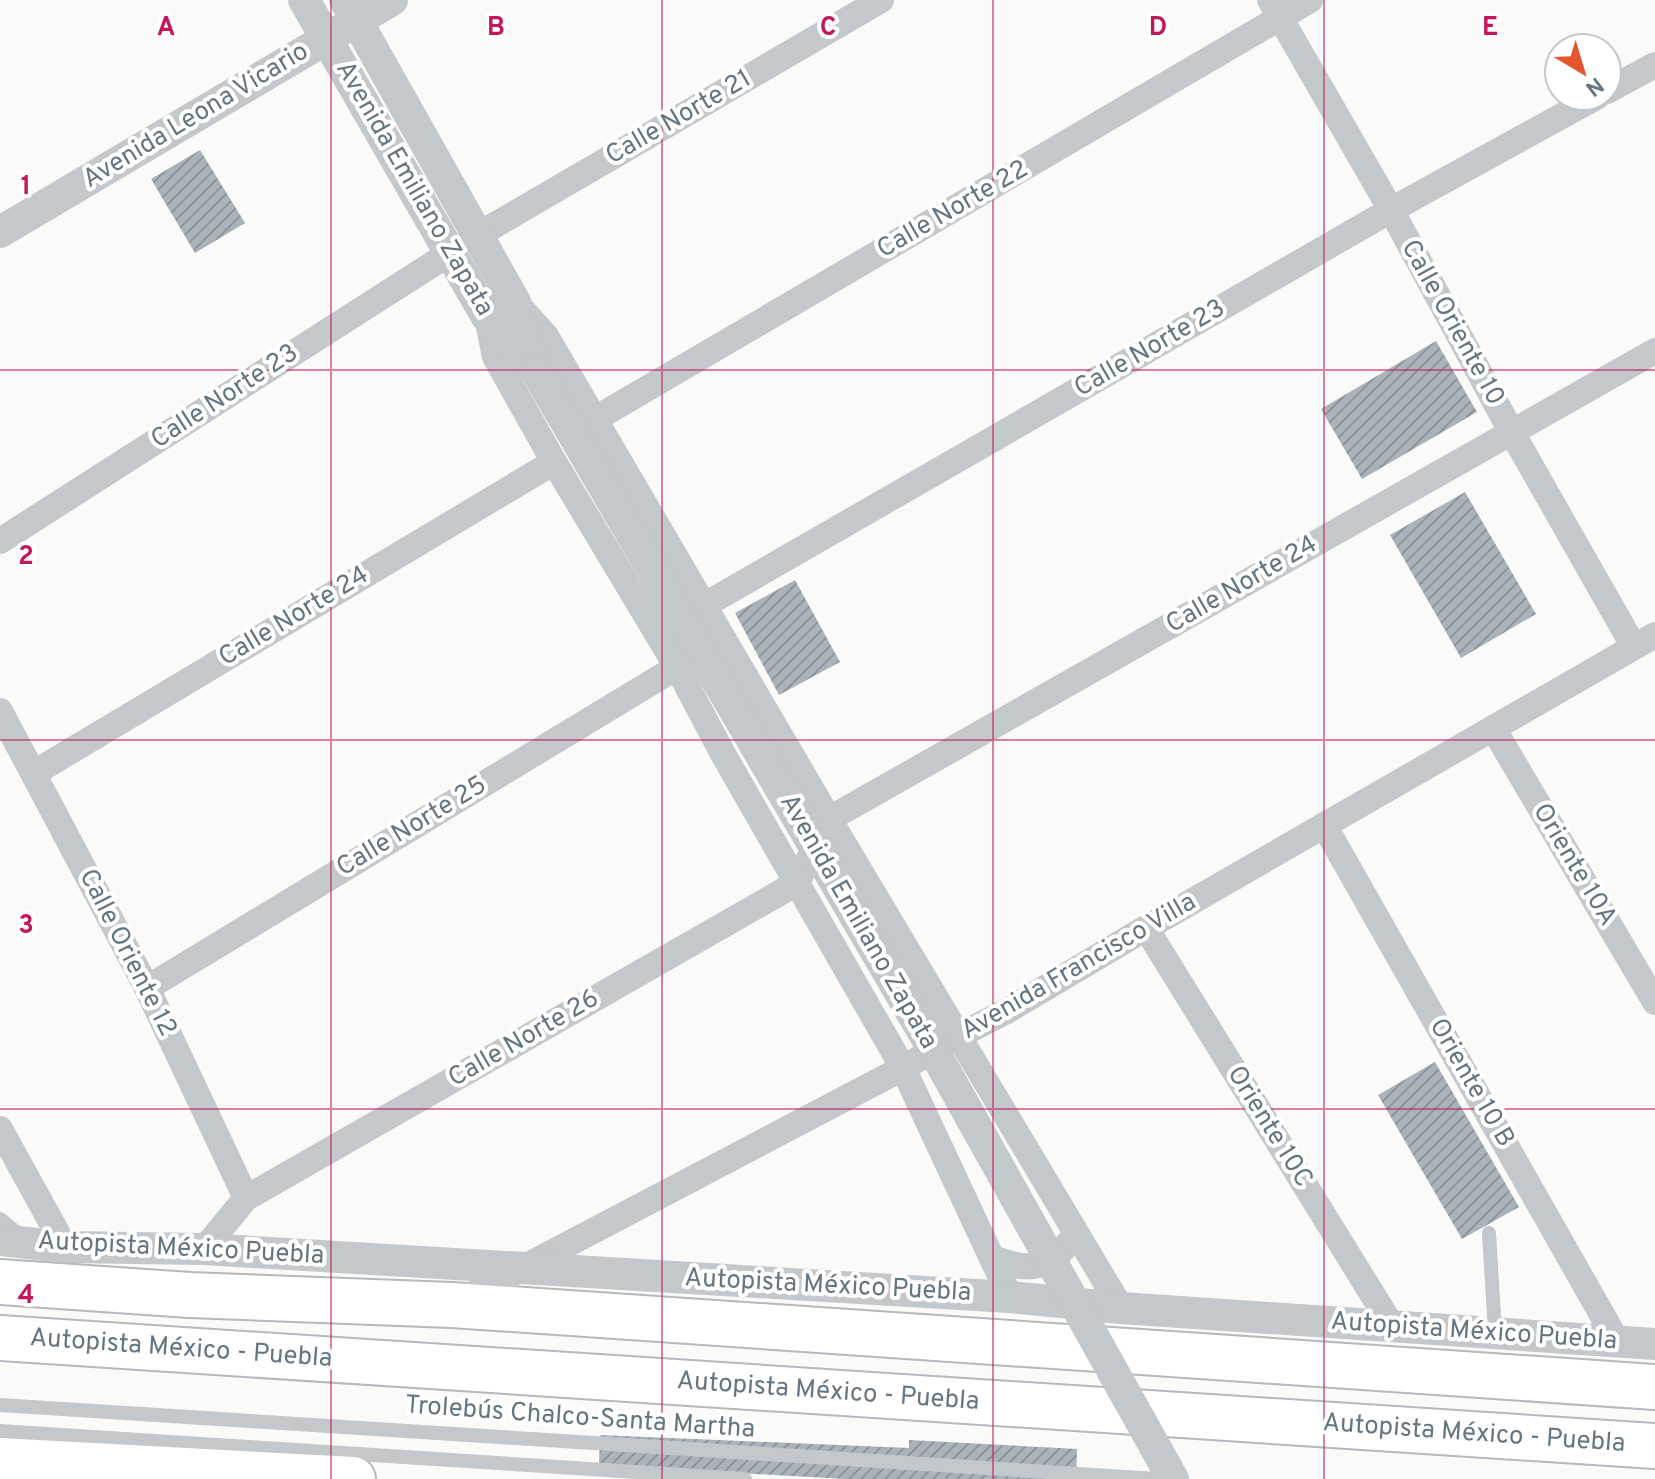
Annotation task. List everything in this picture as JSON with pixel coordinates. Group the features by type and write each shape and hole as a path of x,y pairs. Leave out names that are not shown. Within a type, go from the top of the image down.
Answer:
{"highway":[{"name":"Autopista México Puebla","path":"0,1282 190,1295 452,1305 1655,1387"},
{"name":"Autopista México - Puebla","path":"0,1338 1655,1446"},
{"path":"0,1460 353,1479"}],"street":[{"name":"Avenida Emiliano Zapata","path":"304,0 487,317 535,369 926,1037 1173,1479"},
{"name":"Avenida Leona Vicario","path":"0,232 326,38 350,10 392,0"},
{"name":"Calle Norte 21","path":"478,235 881,0"},
{"name":"Calle Norte 22","path":"595,419 1275,9 1310,0"},
{"name":"Calle Oriente 10","path":"1275,9 1391,210 1511,431 1644,641"},
{"name":"Avenida Emiliano Zapata","path":"350,10 515,302 535,369"},
{"path":"1623,82 1655,65"},
{"name":"Calle Norte 23","path":"703,606 1391,210 1569,112"},
{"name":"Calle Norte 23","path":"0,541 450,253"},
{"path":"515,302 546,336 1121,1308"},
{"path":"487,317 495,357 677,667 723,754 903,1068 1010,1297"},
{"name":"Calle Norte 24","path":"829,819 1655,351"},
{"name":"Calle Norte 24","path":"34,773 554,462"},
{"name":"Avenida Francisco Villa","path":"452,1305 1005,1012 1644,641"},
{"name":"Calle Norte 25","path":"147,988 677,667"},
{"name":"Calle Oriente 12","path":"0,711 147,988 246,1198"},
{"name":"Oriente 10A","path":"1493,728 1655,1002"},
{"path":"797,883 829,819"},
{"name":"Oriente 10 B","path":"1324,825 1617,1341"},
{"name":"Calle Norte 26","path":"204,1249 246,1198 797,883"},
{"name":"Oriente 10C","path":"1146,928 1392,1326"},
{"path":"0,1129 65,1247"},
{"path":"991,1257 1014,1266 1039,1265 1061,1254 1076,1234"},
{"name":"Autopista México Puebla","path":"14,1241 65,1247 204,1249 1010,1297 1121,1308 1655,1344"}],"lane":[{"path":"0,1219 14,1241"},
{"path":"1489,1233 1495,1332"},
{"name":"Trolebús Chalco-Santa Martha","path":"0,1405 1157,1479"},
{"path":"0,1431 745,1479"}],"building":[{"path":"200,150 245,223 195,253 151,179"},
{"path":"1436,341 1477,412 1362,479 1321,409"},
{"path":"1465,492 1536,614 1461,658 1390,535"},
{"path":"795,580 840,662 779,695 735,613"},
{"path":"1435,1062 1519,1207 1462,1239 1378,1095"},
{"path":"600,1435 909,1448 909,1440 1077,1449 1076,1479 844,1479 599,1465"}]}
